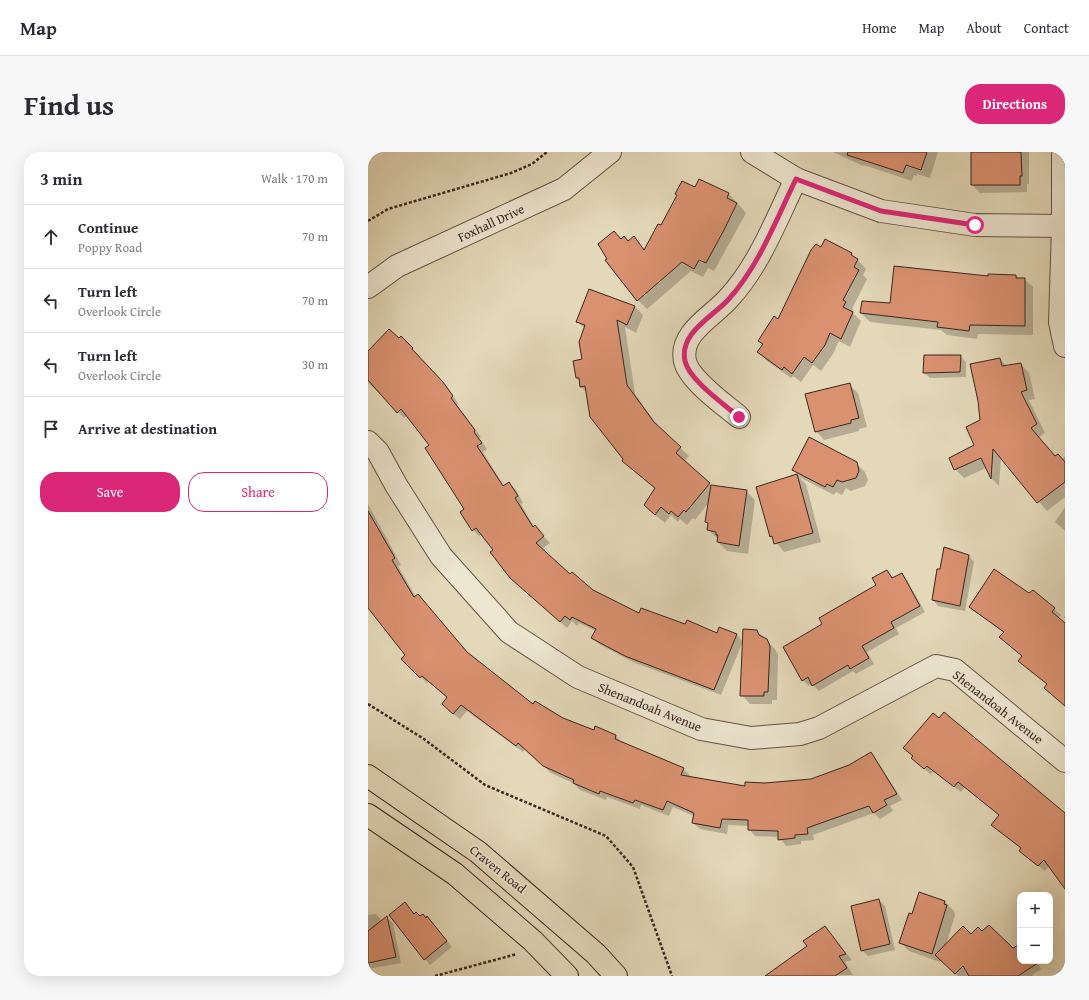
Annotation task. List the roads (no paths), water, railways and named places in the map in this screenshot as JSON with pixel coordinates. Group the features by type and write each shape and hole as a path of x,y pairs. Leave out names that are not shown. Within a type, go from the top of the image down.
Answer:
{"main road":[{"name":"Craven Road","path":"368,776 478,852 596,954 616,976"},
{"path":"368,815 455,874 533,941 567,976"}],"street":[{"name":"Foxhall Drive","path":"368,287 397,266 564,189 610,152"},
{"path":"752,152 796,179 881,211 975,225 1064,226"},
{"path":"1063,152 1064,226 1060,322 1065,346"},
{"path":"739,417 696,380 685,362 686,344 695,329 728,300 750,272 796,179"},
{"name":"Shenandoah Avenue","path":"368,442 378,452 396,485 441,556 509,632 578,677 701,729 751,738 800,734 818,728 936,666 955,670 1065,761"}]}
